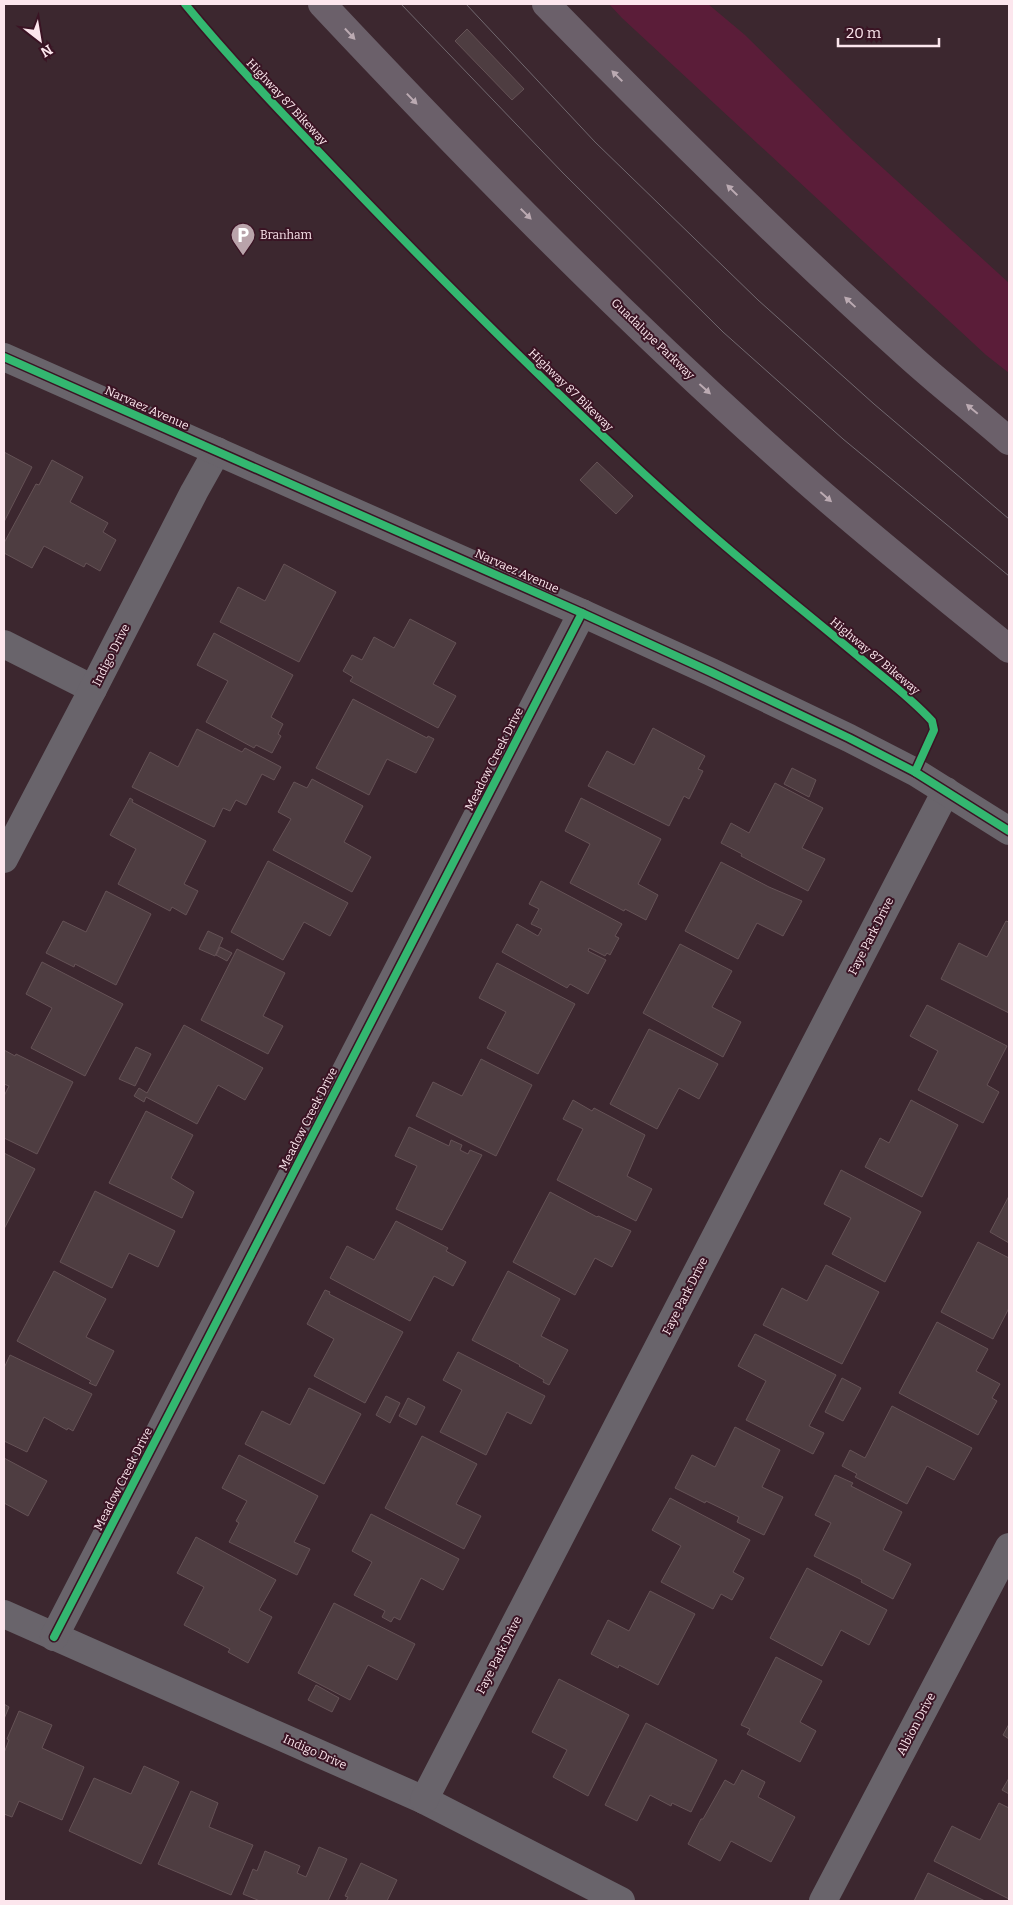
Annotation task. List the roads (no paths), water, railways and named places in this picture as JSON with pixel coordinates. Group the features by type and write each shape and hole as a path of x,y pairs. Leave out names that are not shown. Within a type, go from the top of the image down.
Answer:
{"highway":[{"name":"Guadalupe Parkway","path":"322,4 485,173 690,375 800,476 914,572 1009,648"},
{"path":"546,4 702,162 909,356 1009,441"}],"street":[{"name":"Narvaez Avenue","path":"4,357 582,612 849,738 946,791 1009,830"},
{"name":"Indigo Drive","path":"4,859 217,451"},
{"name":"Meadow Creek Drive","path":"54,1637 582,612"},
{"path":"4,644 93,689"},
{"name":"Faye Park Drive","path":"424,1800 946,791"},
{"name":"Albion Drive","path":"822,1901 1009,1547"},
{"name":"Indigo Drive","path":"4,1614 424,1800 621,1901"}],"tram line":[{"path":"401,4 563,173 723,332 843,439 1009,576"},
{"path":"466,4 595,142 758,300 874,404 1009,519"}],"place":[{"name":"Branham","path":"243,256"}]}
